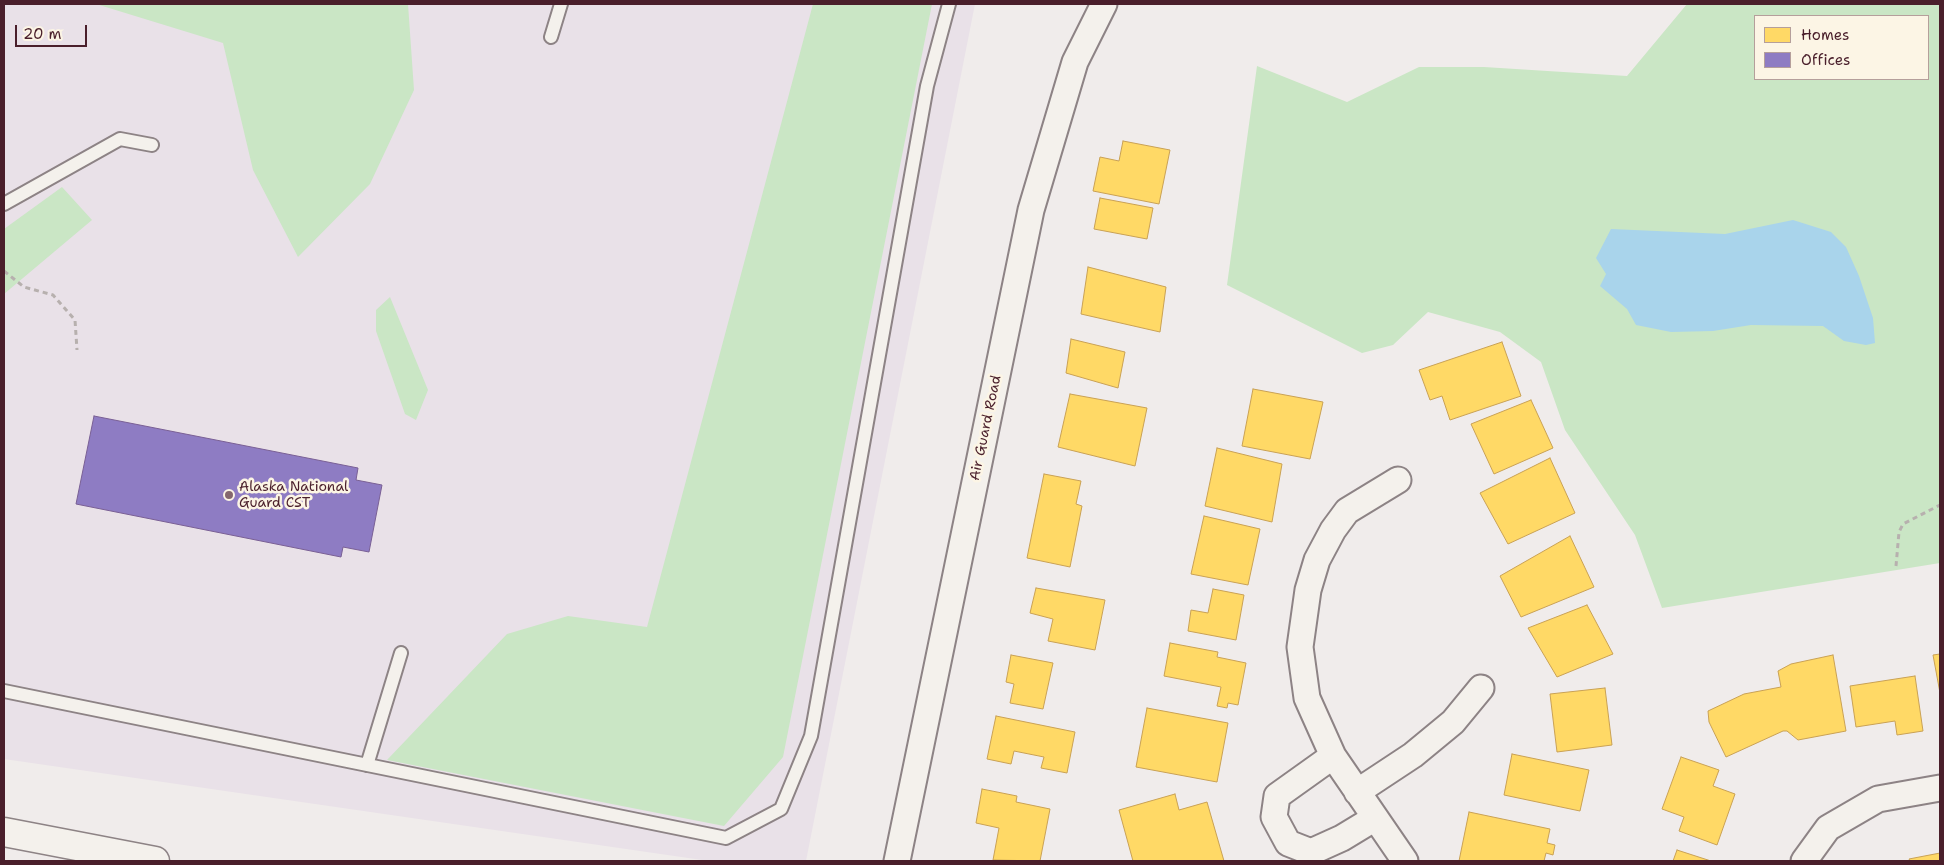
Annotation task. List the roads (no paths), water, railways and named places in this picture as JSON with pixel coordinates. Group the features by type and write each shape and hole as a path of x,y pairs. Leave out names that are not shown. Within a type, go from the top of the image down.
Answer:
{"main road":[{"path":"4,832 155,861"}],"street":[{"name":"Air Guard Road","path":"897,861 1032,210 1075,62 1104,4"},
{"path":"1398,480 1347,511 1333,530 1317,560 1308,590 1300,647 1307,698 1333,756 1405,861"},
{"path":"1357,792 1413,756 1453,722 1481,688"},
{"path":"1333,756 1277,796 1274,817 1288,843 1311,852 1342,838 1375,818"},
{"path":"1804,861 1828,828 1878,800 1940,788"}],"lane":[{"path":"551,37 560,4"},
{"path":"4,691 726,838 781,809 811,736 927,86 949,4"},
{"path":"4,204 120,139 152,145"},
{"path":"368,765 401,653"}],"water":[{"path":"1793,220 1831,232 1846,247 1859,276 1873,318 1875,343 1866,345 1844,341 1823,326 1751,325 1713,331 1671,332 1636,325 1627,309 1600,286 1606,274 1596,258 1611,229 1725,234"}],"place":[{"name":"Alaska National Guard CST","path":"229,495"}]}
